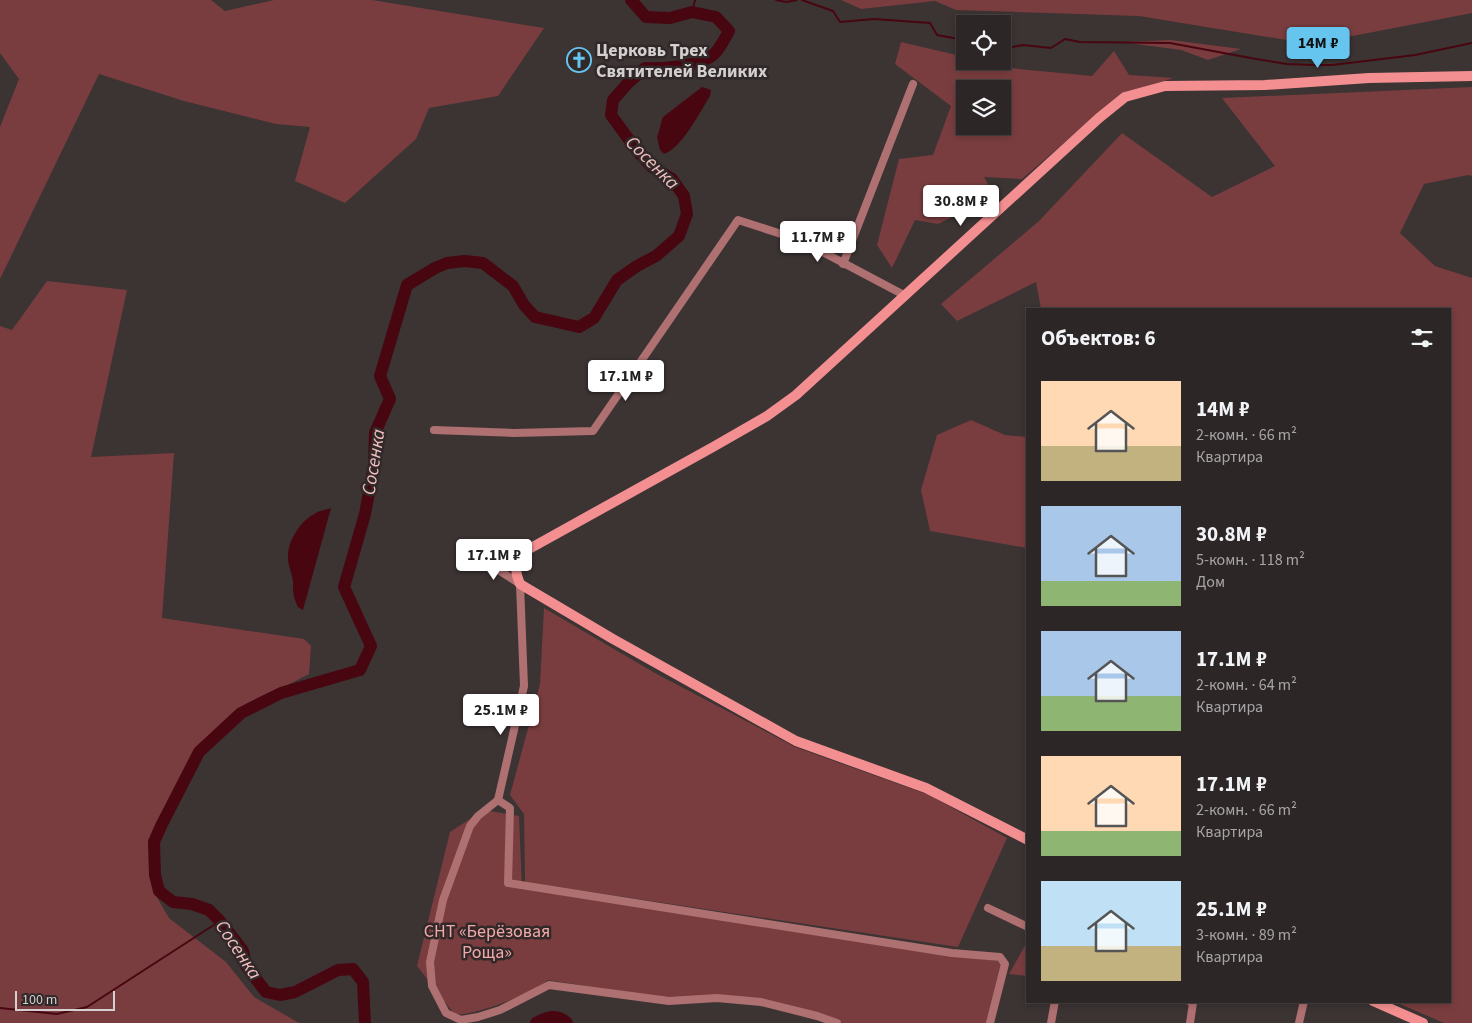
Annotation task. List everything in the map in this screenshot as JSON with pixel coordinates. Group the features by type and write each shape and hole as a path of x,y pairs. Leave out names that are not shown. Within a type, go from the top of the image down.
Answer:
{"street":[{"path":"1026,839 926,788 796,741 612,639 481,559 520,554 767,416 796,395 1099,118 1125,97 1165,86 1264,85 1369,78 1472,76"},
{"path":"843,264 913,84"},
{"path":"434,430 514,434 593,431 738,220 800,240 904,296"},
{"path":"520,554 516,564 516,573 520,584 524,686 498,800 478,816 470,826 443,900 430,962 432,986 446,1013 461,1020 478,1017 500,1010 549,985 669,1001 717,998 762,1002 818,1016 837,1023"},
{"path":"498,800 510,808 508,883 952,953 1000,957 1005,964 990,1023"},
{"path":"988,908 1026,926"},
{"path":"1052,1023 1055,1003"},
{"path":"1190,1023 1191,1003"},
{"path":"1299,1023 1304,1003"},
{"path":"1378,1003 1423,1023"}],"green space":[{"path":"0,0 211,0 225,11 274,0 372,0 544,28 498,96 429,108 416,139 345,203 295,181 310,127 276,124 184,101 99,74 0,279 0,127 19,79 0,53"},
{"path":"841,0 1472,0 1472,13 1311,44 1139,16 956,10 935,1 861,9"},
{"path":"1171,40 1241,49 1208,60 1181,50 1121,42"},
{"path":"901,42 956,55 956,70 1011,70 1011,68 1092,76 1114,51 1129,75 1174,78 1121,94 1022,179 984,177 995,196 938,224 915,220 892,268 877,245 899,159 933,155 951,106 895,64"},
{"path":"1472,87 1472,176 1468,175 1424,184 1400,233 1435,266 1472,278 1472,1023 1444,1023 1398,1003 1451,1003 1451,308 1041,308 1036,282 957,321 941,304 1039,221 1122,133 1212,197 1275,166 1222,98"},
{"path":"47,281 127,290 91,457 174,453 162,618 304,639 311,646 309,674 239,710 196,751 153,840 155,894 169,918 226,962 254,997 299,1023 0,1023 0,326 12,330"},
{"path":"971,420 1005,435 1026,437 1026,548 930,531 921,490 937,435"},
{"path":"544,608 655,673 795,747 929,795 1007,838 958,947 525,882 524,814 510,795 540,684"},
{"name":"СНТ «Берёзовая Роща»","path":"484,810 519,816 522,889 997,961 1004,964 988,1023 843,1023 819,1014 740,998 668,999 548,980 528,992 503,1003 466,1014 455,1015 417,966 450,832"},
{"path":"1026,944 1026,976 1009,974"}],"shaded area":[{"path":"702,87 711,90 710,96 684,137 677,145 664,154 660,150 657,137 663,117"},
{"path":"331,508 303,610 298,607 295,600 288,551 292,538 310,516"}],"waterway":[{"name":"Сосенка","path":"365,1023 363,982 353,969 338,970 295,992 280,995 266,992 246,966 243,951 209,910 192,904 173,902 159,891 155,875 154,842 199,752 241,713 281,693 360,670 371,646 344,587 365,514 374,466 375,433 390,399 380,376 407,285 447,263 465,261 483,263 513,286 524,305 535,317 579,327 594,318 617,280 656,256 679,236 687,214 684,196 672,179 652,167 638,152 611,115 613,100 645,68 681,66 708,58 718,49 729,31 716,17 692,12 670,18 646,17 631,0"},
{"path":"692,12 695,0"},
{"path":"776,0 786,2 797,0"},
{"path":"802,0 833,11 840,22 874,19 930,23 937,35 956,38"},
{"path":"1011,47 1023,45 1051,48 1065,39 1080,42 1170,43 1287,64 1332,65 1415,55 1472,43"},
{"path":"0,1008 57,1014 87,1007 220,921"},
{"name":"Сосенка","path":"536,1023 552,1017 559,1018 567,1023"}],"place":[{"name":"Церковь Трех Святителей Великих","path":"579,60"}]}
